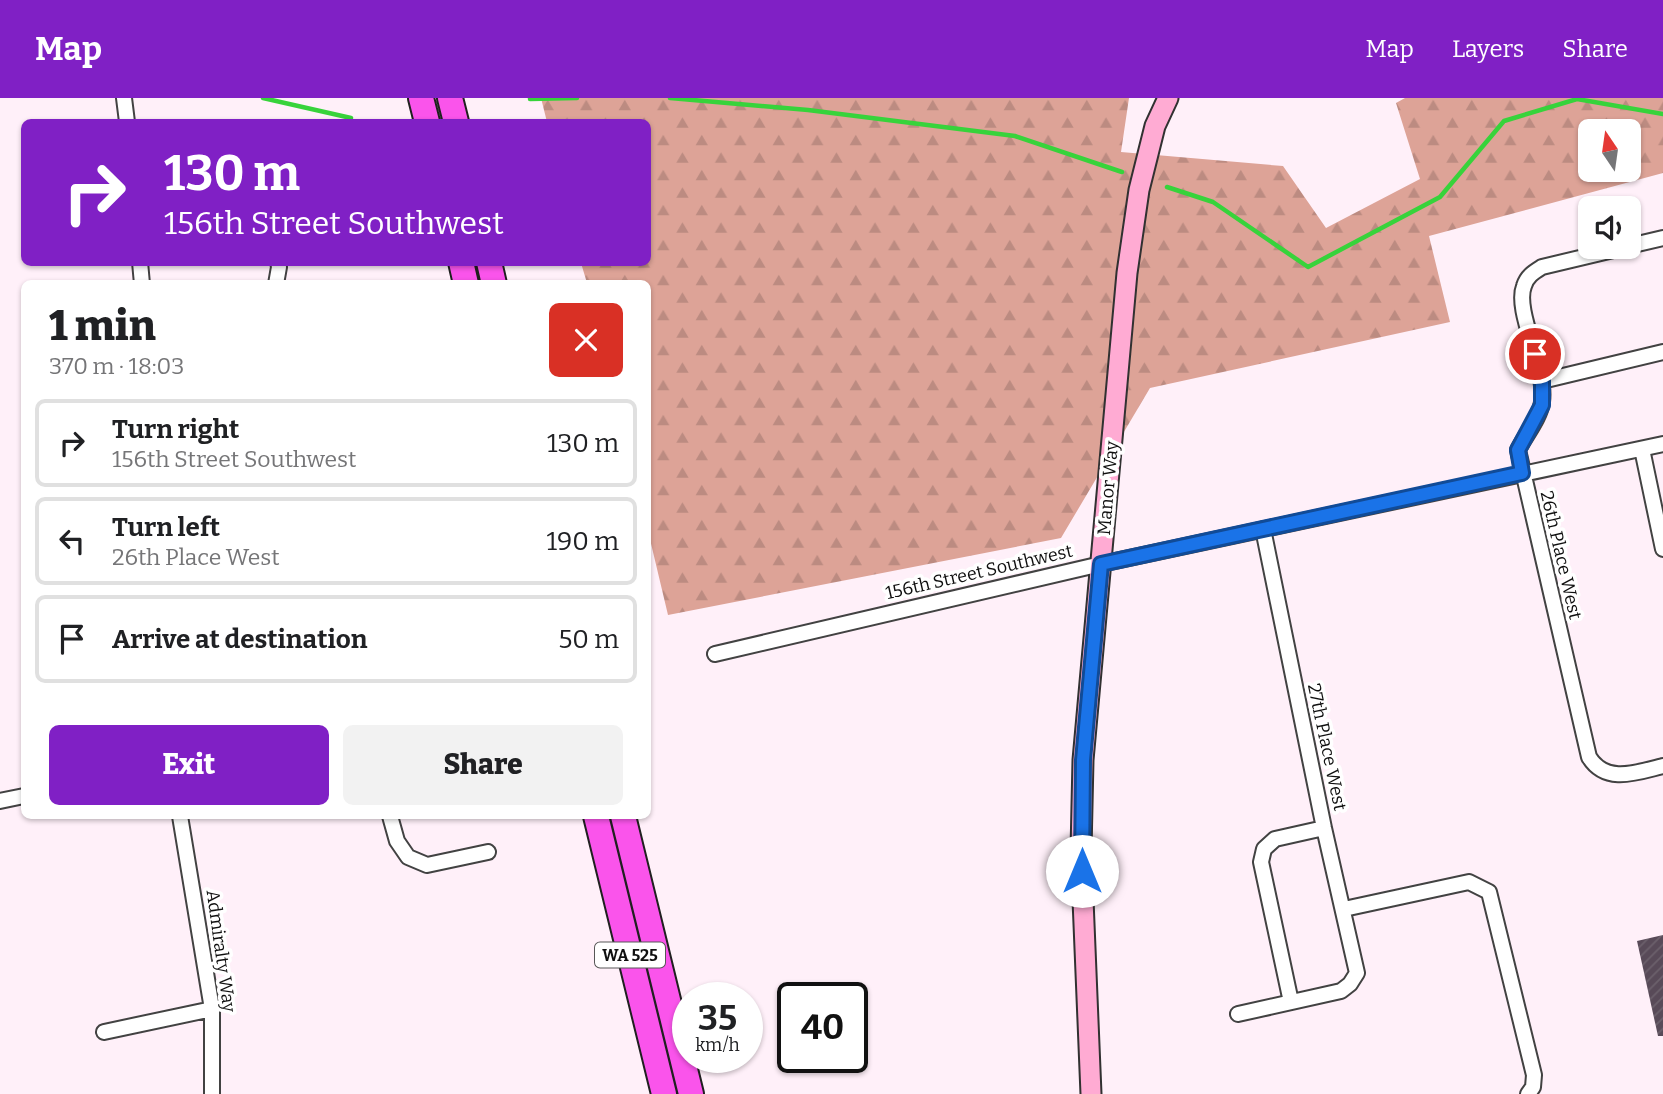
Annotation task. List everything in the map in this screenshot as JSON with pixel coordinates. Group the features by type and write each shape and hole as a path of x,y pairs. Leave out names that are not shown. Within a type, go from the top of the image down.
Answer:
{"highway":[{"path":"421,98 425,119"},
{"path":"450,98 455,119"},
{"name":"WA 525","path":"597,819 664,1094"},
{"name":"WA 525","path":"624,819 691,1094"}],"street":[{"path":"124,98 127,119"},
{"name":"Manor Way","path":"1091,1094 1081,851 1083,760 1127,273 1139,190 1155,126 1167,98"},
{"path":"1641,243 1663,238"},
{"name":"26th Place West","path":"1578,258 1542,267 1530,274 1523,286 1521,301 1542,381 1542,405 1518,450 1589,758 1607,773 1624,775 1663,766"},
{"path":"1542,381 1663,352"},
{"name":"156th Street Southwest","path":"715,654 1101,564 1663,444"},
{"path":"1642,449 1663,549"},
{"name":"27th Place West","path":"1262,529 1357,973 1341,991 1292,1003"},
{"path":"0,801 21,797"},
{"name":"Admiralty Way","path":"180,819 212,1009 212,1094"},
{"path":"391,819 397,841 408,857 428,865 488,852"},
{"path":"1238,1014 1292,1003 1261,862 1264,849 1275,839 1324,828"},
{"path":"1344,909 1469,882 1489,892 1534,1075 1533,1087 1528,1094"},
{"path":"104,1032 212,1009"}],"green space":[{"path":"541,98 1129,98 1121,152 1283,166 1326,228 1420,179 1396,103 1405,98 1663,98 1663,173 1642,179 1642,119 1578,119 1578,182 1630,182 1429,236 1450,322 1150,388 1061,538 668,615 651,544 651,280 586,280 582,266 651,266 651,119 546,119"}],"building":[{"path":"1663,935 1663,1036 1658,1036 1637,941"}],"waterway":[{"path":"263,98 351,118"},
{"path":"530,99 577,98"},
{"path":"670,98 808,110 1015,136 1122,172"},
{"path":"1167,187 1213,202 1308,267 1440,197 1504,121 1577,99 1663,114"}],"route":[{"path":"1082,871 1083,760 1101,564 1522,473 1518,450 1542,405 1542,381 1535,354"}]}
